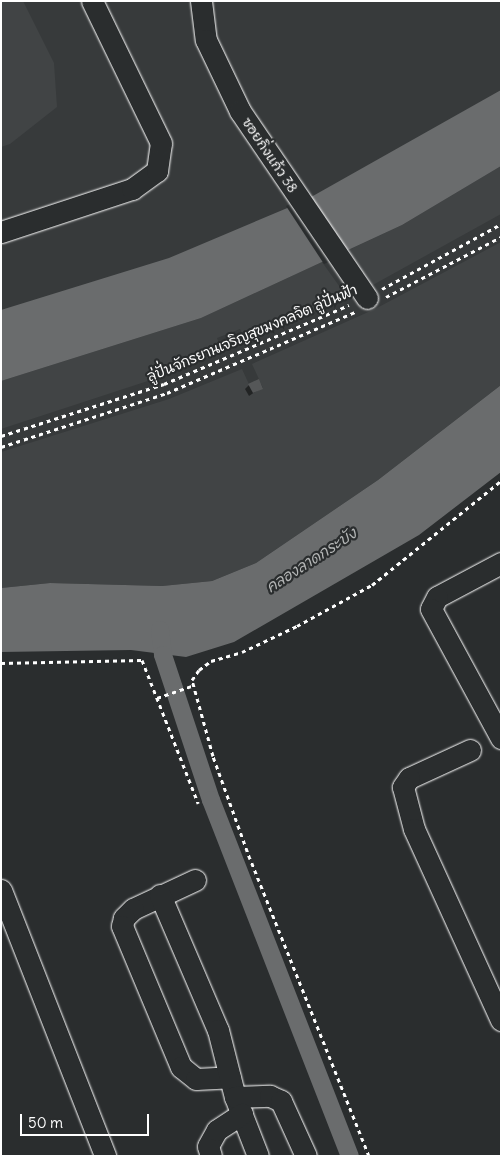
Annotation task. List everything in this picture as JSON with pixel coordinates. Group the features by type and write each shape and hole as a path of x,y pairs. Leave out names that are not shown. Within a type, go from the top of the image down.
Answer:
{"street":[{"path":"1,232 132,189 157,171 162,143 92,1"},
{"name":"ซอยกิ่งแก้ว 38","path":"201,1 206,40 218,70 240,111 370,302"},
{"path":"501,564 437,597 431,609 501,738"},
{"path":"470,750 409,778 403,787 414,829 501,1020"},
{"path":"194,880 133,909 124,918 122,926 181,1067 196,1079 236,1096 270,1096 281,1101 306,1156"},
{"path":"1,890 105,1156"},
{"path":"160,895 218,1030 236,1096 258,1156"},
{"path":"211,1156 208,1146 236,1096"}],"path":[{"name":"ลู่ปั่นจักรยานเจริญสุขมงคลจิต ลู่ปั่นฟ้า","path":"1,436 164,384 370,302 501,224"},
{"path":"1,447 167,393 370,302 501,237"},
{"path":"369,1156 250,859 192,686 198,670 211,661 242,652 297,626 372,585 406,560 501,481"},
{"path":"1,663 142,660 198,803"},
{"path":"157,698 192,686"}],"shaded area":[{"path":"1,1 501,1 501,303 1,513"},
{"path":"1,1 23,1 54,63 57,107 10,144 1,147"},
{"path":"501,166 501,214 371,286 346,251 402,225"},
{"path":"501,242 501,385 378,480 256,563 212,581 162,586 50,583 1,588 1,452 169,399 242,369 253,393 263,388 252,364 375,309"},
{"path":"322,262 347,297 246,342 240,329 217,338 222,352 160,377 1,429 1,381 201,318"}],"water":[{"path":"501,90 501,166 402,225 201,318 1,381 1,310 169,258 304,201"},
{"name":"คลองลาดกระบัง","path":"501,385 501,472 419,535 234,642 186,657 131,650 1,652 1,588 50,583 162,586 212,581 256,563 378,480"}],"pier":[{"path":"303,199 348,253 324,264 286,206"}],"building":[{"path":"259,379 263,389 253,393 248,384"}],"waterway":[{"path":"160,630 163,655 211,800 350,1156"}]}
